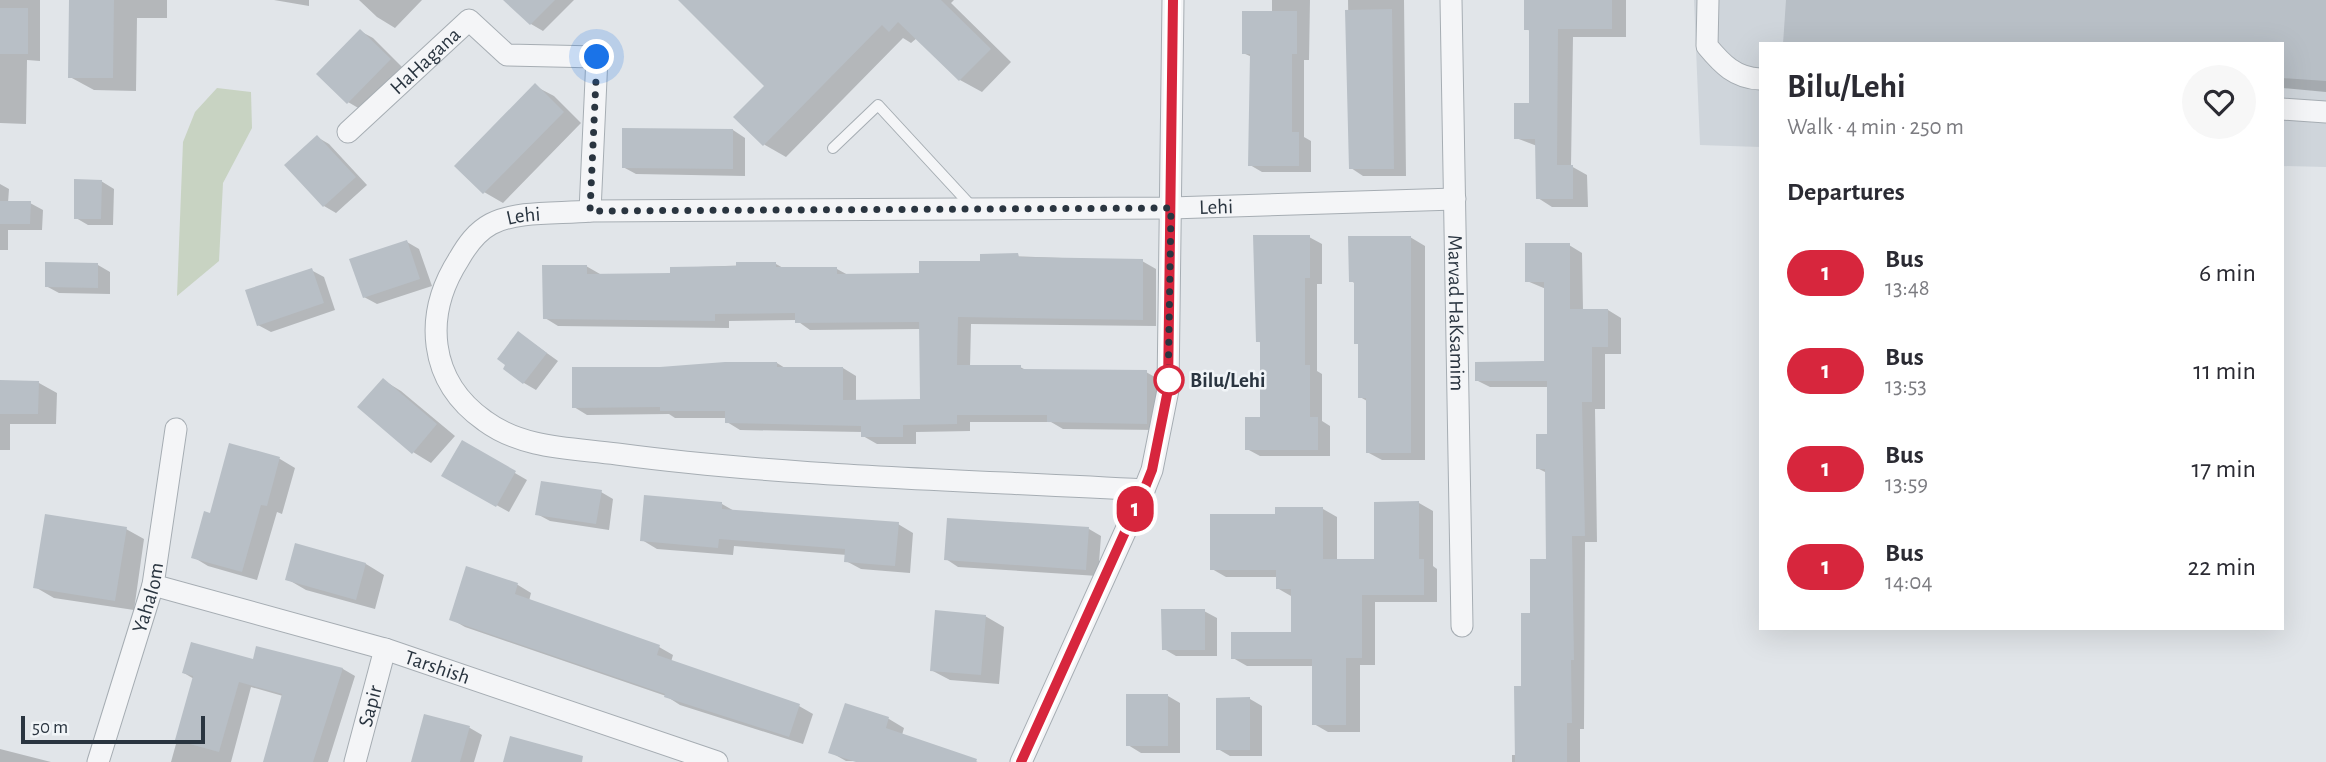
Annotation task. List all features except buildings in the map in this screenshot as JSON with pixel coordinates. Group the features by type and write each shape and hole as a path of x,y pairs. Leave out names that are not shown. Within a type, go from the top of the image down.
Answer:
{"street":[{"path":"1021,762 1152,470 1168,390 1173,0"},
{"name":"Marvad HaKsamim","path":"1451,0 1462,626"},
{"path":"1708,0 1707,46 1725,68 1755,79"},
{"name":"HaHagana","path":"348,132 469,20 507,55 597,57 590,211"},
{"path":"2284,109 2326,112"},
{"name":"Lehi","path":"1144,490 682,463 521,441 485,421 454,392 437,357 436,322 444,281 470,241 491,224 515,217 590,211 1171,208 1455,199"},
{"name":"Yahalom","path":"98,762 153,585 176,429"},
{"name":"Tarshish","path":"153,585 385,649 717,762"},
{"name":"Sapir","path":"355,762 385,649"}],"lane":[{"path":"833,148 878,105 974,209"}],"shaded area":[{"path":"1694,0 2326,0 2326,167 2284,166 2284,42 1759,42 1759,147 1700,145"}],"green space":[{"path":"217,88 251,92 252,128 223,183 219,261 177,296 183,142 195,112"}],"bus line":[{"name":"1","path":"1021,762 1152,470 1168,390 1173,0"}],"place":[{"name":"Bilu/Lehi","path":"1169,380"}],"route":[{"path":"597,57 590,211 1171,208 1168,390 1169,380"}]}
